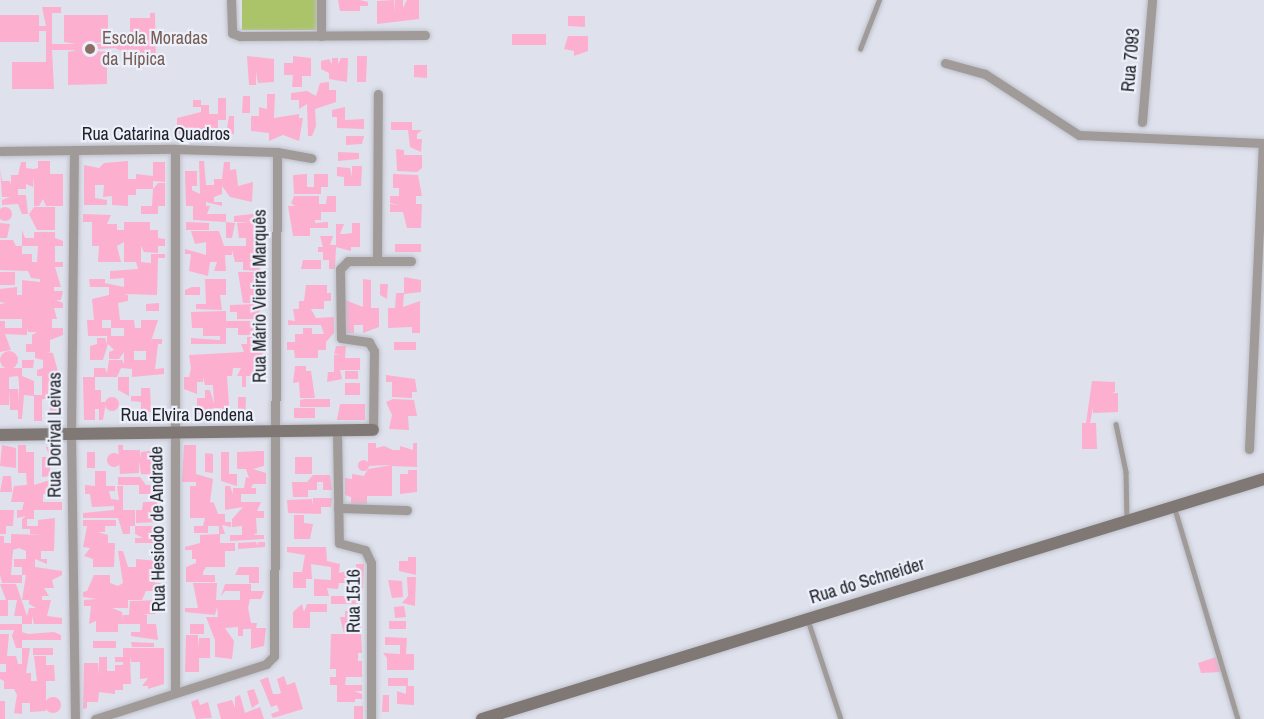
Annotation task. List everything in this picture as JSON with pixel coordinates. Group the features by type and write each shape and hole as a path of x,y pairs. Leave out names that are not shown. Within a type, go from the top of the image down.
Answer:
{"street":[{"path":"231,0 232,33 321,36 425,35"},
{"path":"321,0 321,36"},
{"name":"Rua 7093","path":"1142,122 1152,0"},
{"path":"945,63 985,74 1079,135 1263,143 1249,449"},
{"path":"377,261 378,94"},
{"name":"Rua Catarina Quadros","path":"0,151 175,149 276,152 311,158"},
{"name":"Rua Hesiodo de Andrade","path":"175,149 173,433 176,692"},
{"name":"Rua Dorival Leivas","path":"74,150 71,434 75,719"},
{"name":"Rua Mário Vieira Marquês","path":"176,692 266,663 274,657 277,433 276,152"},
{"path":"373,430 373,345 341,338 340,270 348,261 411,261"},
{"name":"Rua Elvira Dendena","path":"0,435 337,433 373,430"},
{"name":"Rua 1516","path":"337,433 339,543 365,550 371,563 371,719"},
{"name":"Rua do Schneider","path":"482,719 1264,479"},
{"path":"338,508 407,510"},
{"path":"95,719 176,692"}],"lane":[{"path":"860,49 879,0"},
{"path":"1116,424 1126,472 1126,520"},
{"path":"1174,506 1238,719"},
{"path":"807,618 841,719"}],"green space":[{"path":"242,0 317,0 317,30 242,30"}],"building":[{"path":"338,0 360,0 368,2 368,6 360,6 360,11 340,11"},
{"path":"394,0 394,12 395,0 403,0 403,8 407,0 419,0 419,19 377,24 377,1"},
{"path":"42,7 61,7 61,13 52,13 52,44 76,44 64,42 64,15 108,15 108,42 82,44 110,44 130,32 130,18 150,18 150,13 155,13 156,64 130,64 130,55 115,48 82,50 107,52 107,84 68,85 68,52 76,50 52,50 54,89 12,89 12,62 46,62 46,31 39,31 39,42 0,42 0,15 39,15 39,26 46,26"},
{"path":"568,16 585,16 585,27 568,26"},
{"path":"512,34 546,34 546,45 512,45"},
{"path":"568,36 588,36 588,51 574,56 574,51 564,49"},
{"path":"247,56 274,59 274,82 258,83 256,72 256,85 249,85"},
{"path":"293,56 311,58 311,76 302,76 302,87 292,87 293,75 284,75 284,63 293,63"},
{"path":"357,56 367,56 366,82 357,82"},
{"path":"332,58 338,58 338,64 341,58 348,58 347,82 329,79 329,73 321,69 321,61 329,59 332,64"},
{"path":"414,65 427,65 427,78 414,77"},
{"path":"329,82 329,90 336,90 336,102 315,109 316,126 312,136 308,136 307,104 299,109 299,100 291,100 291,93 307,91 316,96 320,83"},
{"path":"267,94 275,94 274,118 299,114 299,118 303,118 299,141 283,135 269,141 269,133 251,131 251,116 259,116 259,107 267,109"},
{"path":"243,96 250,96 250,113 242,113"},
{"path":"218,98 226,98 226,120 218,120 218,133 210,133 208,126 201,133 177,134 177,118 201,112 201,107 193,107 193,100 201,100 201,105 209,105 209,114 218,114"},
{"path":"345,107 345,120 364,119 364,129 337,128 337,117 332,117 332,110"},
{"path":"229,116 234,116 234,134 226,134"},
{"path":"391,122 412,122 412,130 422,130 417,134 417,139 422,139 421,152 410,147 408,130 391,130"},
{"path":"346,136 364,136 362,144 346,145"},
{"path":"396,149 404,150 404,155 422,155 422,168 417,172 397,171"},
{"path":"338,152 359,153 359,159 338,161"},
{"path":"38,161 50,161 50,174 63,174 63,206 46,206 43,199 39,206 34,206 34,176 33,187 26,184 26,189 18,189 18,195 26,195 28,214 22,214 18,204 2,205 2,200 10,197 2,197 0,168 2,181 10,181 11,186 11,175 18,175 21,162 26,162 26,168 34,169 38,168"},
{"path":"128,161 128,179 136,179 136,174 153,176 153,162 165,162 165,182 153,181 153,189 136,189 136,195 128,195 128,206 112,205 112,196 103,197 104,185 95,185 95,198 107,200 107,205 84,205 84,165 99,168 104,163"},
{"path":"199,161 204,161 206,185 214,185 214,179 222,179 224,162 230,162 230,170 236,169 238,186 253,182 252,202 230,197 222,186 222,194 214,197 214,202 222,202 222,206 206,202 206,206 210,206 207,214 226,214 226,222 193,220 193,206 186,206 185,171 197,171 197,186 192,186 192,190 200,194"},
{"path":"352,166 362,166 361,186 344,186 344,177 337,176 337,167 350,168 352,177"},
{"path":"307,174 307,187 314,187 314,174 328,174 328,187 321,187 321,194 294,194 293,175"},
{"path":"393,174 418,175 422,196 416,196 416,204 422,204 421,228 407,228 403,212 390,212 390,204 400,205 390,203 390,196 399,196 399,188 393,188"},
{"path":"158,183 165,183 165,206 158,206 158,214 141,214 141,206 152,206 153,189"},
{"path":"294,196 319,196 319,204 326,204 327,196 336,196 336,212 321,212 321,220 315,220 315,223 328,222 328,228 310,228 310,236 293,236 288,206 295,206 291,203"},
{"path":"5,207 10,209 12,214 10,219 5,221 0,219 -2,214 0,209"},
{"path":"34,207 55,207 55,230 37,230 29,214"},
{"path":"83,214 111,215 107,224 117,224 117,230 124,230 124,222 150,222 150,230 158,230 158,238 165,239 165,246 158,246 158,253 144,252 141,246 141,262 151,263 151,254 165,254 165,258 158,258 157,295 124,294 128,295 128,301 118,303 120,320 134,320 135,328 141,328 141,320 158,320 150,344 152,339 162,339 162,344 158,344 155,369 164,368 164,374 132,377 132,369 121,368 117,377 95,377 95,390 101,390 101,402 106,402 103,420 99,420 99,409 95,409 95,420 84,420 83,377 94,377 94,368 105,368 107,373 109,360 122,360 124,364 124,352 119,359 109,359 109,352 114,350 108,344 103,360 90,360 90,346 97,344 97,338 105,338 107,344 107,336 88,336 87,320 94,320 92,299 109,295 109,287 90,287 89,279 105,279 105,283 124,287 124,278 110,279 110,271 138,269 136,262 124,262 124,242 117,246 121,262 98,262 99,246 92,246 92,222 83,222","holes":["102,320 111,320 111,328 102,328","111,328 124,328 124,336 111,336","134,351 146,351 146,360 134,360"]},
{"path":"253,214 257,222 265,222 265,227 258,227 260,262 253,262 260,263 260,271 243,270 243,262 235,262 232,250 232,255 225,255 226,271 214,271 217,262 210,262 208,276 189,271 191,254 185,254 185,249 206,255 206,242 195,244 191,231 219,231 224,246 246,246 246,238 239,238 237,223 250,222 234,222 234,216"},
{"path":"186,222 209,223 209,230 186,230"},
{"path":"226,222 235,223 232,238 226,238"},
{"path":"0,223 10,224 7,238 0,238"},
{"path":"352,223 360,223 360,247 351,247 351,251 336,247 335,269 329,269 329,260 323,260 323,252 318,252 318,247 323,247 320,236 333,236 330,245 336,245 336,224 344,224 340,234 344,234 352,233"},
{"path":"22,230 25,238 34,238 34,232 55,232 55,238 63,241 63,246 55,246 55,262 63,262 63,267 55,267 61,287 54,287 54,291 63,291 61,300 56,300 63,303 63,308 54,308 57,319 52,319 52,328 63,328 63,335 50,340 50,352 46,352 53,353 62,387 48,391 48,399 42,399 42,421 34,421 34,396 24,395 22,419 18,419 18,410 10,410 10,391 9,405 0,405 0,368 22,368 22,376 34,381 34,395 42,395 42,376 37,376 37,370 43,368 43,360 35,358 35,352 26,352 26,344 32,344 32,335 37,332 28,332 27,328 27,335 5,334 11,350 0,352 0,321 5,321 5,328 22,328 22,319 0,319 0,304 6,303 0,302 0,289 17,287 17,295 22,295 22,280 40,282 40,279 31,278 28,271 0,270 0,240 13,240 16,246 22,246","holes":["22,246 38,246 37,262 32,262 32,254 22,254","18,376 19,402 18,389 9,389 9,377"]},
{"path":"395,244 421,244 421,252 395,252"},
{"path":"303,260 321,260 321,269 301,269"},
{"path":"0,272 15,272 15,285 0,285"},
{"path":"238,272 259,272 259,303 243,303"},
{"path":"404,277 421,280 421,292 404,294"},
{"path":"205,279 226,279 226,295 220,295 222,310 196,309 196,304 206,304"},
{"path":"363,279 371,280 371,308 379,308 379,327 363,333 363,325 354,325 354,333 346,333 345,300 363,307"},
{"path":"380,284 388,284 387,299 380,295"},
{"path":"306,285 327,285 327,293 331,293 331,301 324,301 324,309 311,309 316,318 334,317 334,333 326,342 326,350 318,350 318,358 295,358 294,350 287,350 287,342 295,342 295,334 303,334 303,328 312,328 312,334 324,334 321,325 288,325 288,320 295,321 293,309 299,309 299,301 304,301"},
{"path":"200,287 200,295 185,295 185,290"},
{"path":"396,293 404,293 403,307 420,301 420,333 412,333 412,327 388,328 388,308 395,308"},
{"path":"159,303 159,311 146,311 146,304"},
{"path":"259,304 260,319 237,319 237,312 230,312 230,305"},
{"path":"226,311 226,344 191,344 191,338 220,340 220,336 203,336 203,328 192,328 191,312"},
{"path":"226,321 252,321 252,328 262,328 262,335 238,335 238,328 226,328"},
{"path":"247,337 264,337 264,344 253,344 257,348 253,352 263,352 266,372 261,368 261,376 246,376 246,387 242,387 242,376 237,376 241,368 233,368 232,376 227,376 230,420 222,420 222,408 214,408 214,420 205,420 205,415 197,415 197,398 205,398 205,390 210,390 214,404 213,385 205,385 203,377 203,382 197,382 197,394 184,389 184,377 189,377 191,368 189,355 244,352 241,344 247,344"},
{"path":"394,342 416,342 416,350 394,350"},
{"path":"336,346 346,346 345,358 360,358 360,370 340,370 342,379 327,382 328,372 334,372 334,355 341,355 334,354"},
{"path":"9,351 15,354 18,360 15,366 9,369 3,366 0,360 3,354"},
{"path":"22,360 34,360 33,368 22,368"},
{"path":"295,366 306,366 306,371 311,371 315,398 300,398 299,382 293,383"},
{"path":"345,371 358,371 358,379 345,379"},
{"path":"386,375 415,379 417,392 412,392 412,398 392,397 392,382 386,382"},
{"path":"118,377 129,377 129,396 118,390"},
{"path":"1092,381 1115,382 1115,392 1112,393 1118,393 1118,412 1093,413 1093,407 1090,423 1096,423 1097,449 1082,449 1082,423 1086,423"},
{"path":"345,383 360,383 360,395 345,395"},
{"path":"141,388 150,388 151,412 141,412 141,402 131,401 131,396 141,396"},
{"path":"50,395 62,395 62,414 50,414"},
{"path":"112,397 117,399 119,404 117,409 112,411 107,409 105,404 107,399"},
{"path":"238,397 246,397 245,421 238,421"},
{"path":"330,399 330,407 300,407 300,400"},
{"path":"393,399 414,400 417,416 408,416 409,430 389,429 392,415 386,402"},
{"path":"340,404 365,404 365,420 337,420"},
{"path":"294,408 315,408 315,418 294,418"},
{"path":"368,443 376,443 376,448 384,446 400,450 400,446 413,450 413,443 417,443 417,467 392,466 392,496 367,496 367,504 351,504 351,497 345,495 345,478 352,479 352,474 364,476 368,469 392,465 368,466"},
{"path":"2,445 16,448 16,468 0,466"},
{"path":"18,445 26,445 26,452 34,452 34,485 50,480 51,494 43,494 43,502 62,502 62,510 34,510 34,519 27,519 27,526 38,526 38,520 55,518 54,551 41,551 41,559 47,559 47,564 35,559 35,567 62,571 62,575 52,580 54,588 44,588 49,596 42,596 42,600 51,600 47,616 62,618 62,624 34,624 32,616 32,624 22,624 22,616 14,616 17,600 8,600 8,616 0,616 0,600 6,600 0,584 16,584 27,616 29,608 36,608 29,604 29,600 22,600 26,575 22,575 22,583 2,583 0,575 0,536 4,536 4,543 11,543 11,534 43,535 30,534 30,529 22,529 22,519 26,516 17,518 17,510 22,510 24,502 11,502 14,486 27,485 26,473 18,473","holes":["19,548 26,551 26,559 14,559 14,567 22,567 22,575 11,575 13,550"]},
{"path":"118,445 123,445 123,450 140,450 140,458 141,452 164,449 164,468 152,468 152,475 141,474 139,461 139,473 120,474"},
{"path":"184,445 196,445 196,474 213,479 210,502 214,503 218,514 225,514 225,522 231,522 231,527 222,525 225,534 220,534 220,543 235,543 235,551 225,551 225,567 206,567 203,572 203,575 215,575 215,582 186,582 186,567 196,563 196,559 192,559 192,550 185,550 185,547 200,543 200,535 219,534 219,526 208,526 208,533 194,533 194,526 203,526 205,518 190,518 190,486 196,486 196,482 182,482"},
{"path":"56,446 56,457 50,457 46,447"},
{"path":"264,451 264,466 253,469 266,473 266,484 253,484 251,488 256,488 256,494 241,494 241,502 261,502 257,511 264,511 264,518 256,518 257,533 253,535 264,535 264,539 230,541 230,535 242,535 242,526 232,527 232,519 243,507 225,510 225,486 230,486 233,494 233,488 244,488 246,477 249,478 246,469 237,469 237,452"},
{"path":"87,452 95,452 95,468 87,468"},
{"path":"221,452 229,452 229,474 237,474 237,486 221,481"},
{"path":"114,453 119,455 121,460 119,465 114,467 109,465 107,460 109,455"},
{"path":"205,453 213,454 213,473 205,472"},
{"path":"42,457 50,457 50,476 42,477"},
{"path":"295,457 312,457 312,474 295,474"},
{"path":"363,459 369,465 363,471 357,465"},
{"path":"408,470 417,470 417,492 400,494 400,474 408,474"},
{"path":"95,471 106,471 106,486 115,486 115,491 109,491 111,499 119,500 117,486 123,486 123,510 135,510 135,526 130,526 130,534 123,534 118,518 83,518 83,513 114,510 114,506 92,507 90,494 85,494 85,485 95,486"},
{"path":"313,475 330,475 332,490 323,490 323,482 317,482 317,490 308,490 308,497 293,497 292,482 307,482"},
{"path":"3,476 11,476 12,492 0,492"},
{"path":"118,477 140,477 146,485 156,485 156,494 139,494 139,485 118,485"},
{"path":"313,498 332,498 331,507 321,507 321,514 288,513 287,500 312,499 313,506"},
{"path":"143,502 157,502 158,522 136,523 136,510 142,510"},
{"path":"0,510 14,510 13,526 6,526 6,534 0,534"},
{"path":"294,515 304,515 304,523 313,524 310,539 294,539"},
{"path":"83,520 116,520 116,526 105,526 105,532 98,532 108,535 108,543 115,543 114,567 93,567 93,559 84,556 90,548 83,547 87,526 83,526"},
{"path":"135,526 164,526 164,532 153,534 160,543 135,543 135,538 143,538 135,534"},
{"path":"256,542 258,546 258,542 265,542 265,547 238,549 238,543"},
{"path":"287,547 326,547 327,561 340,564 339,573 347,571 347,583 339,583 338,589 327,588 329,596 314,596 314,579 331,580 331,567 311,564 312,579 306,579 306,588 293,588 293,572 302,572 305,555 287,552"},
{"path":"118,551 123,551 128,567 136,567 136,559 158,561 159,575 164,575 164,580 155,580 155,583 164,583 164,591 146,591 142,600 128,600 128,608 112,608 122,612 123,621 123,615 129,615 130,601 164,600 164,604 156,604 155,614 143,614 147,615 147,624 156,624 158,640 131,636 131,632 140,632 140,624 118,624 118,632 96,632 96,621 89,624 91,606 84,606 84,600 97,599 83,597 83,592 87,591 94,575 110,575 110,583 118,586 123,583"},
{"path":"408,557 416,557 416,575 399,571 399,561 408,561"},
{"path":"356,564 364,564 363,588 355,588"},
{"path":"239,567 259,567 259,583 249,583 249,575 235,575"},
{"path":"407,577 416,577 415,606 402,603 408,596"},
{"path":"388,580 402,581 403,597 392,598"},
{"path":"193,583 217,583 216,600 240,600 240,591 225,591 221,596 225,584 251,584 251,591 264,591 261,599 250,599 248,608 251,623 257,623 256,628 266,628 264,646 251,649 251,629 243,629 243,636 238,636 238,627 225,628 234,641 232,659 215,657 215,640 206,617 218,617 217,607 215,615 185,612 185,608 198,608"},
{"path":"331,596 358,596 358,604 331,604"},
{"path":"302,604 304,612 307,604 327,604 327,612 310,612 310,628 293,628 293,612"},
{"path":"404,606 406,617 395,618 394,607"},
{"path":"345,611 360,611 362,653 358,653 358,661 362,661 362,677 346,677 345,685 362,685 362,691 354,691 362,694 362,699 355,699 355,702 337,702 337,685 330,685 330,677 336,677 336,669 330,669 331,634 344,634 340,617 345,617"},
{"path":"389,621 406,621 406,629 389,629"},
{"path":"0,624 22,624 22,632 28,634 54,632 61,635 61,640 22,640 22,648 16,648 12,636 14,630 0,630"},
{"path":"190,624 204,624 204,634 190,634"},
{"path":"0,634 9,634 7,656 16,656 18,664 22,664 22,648 30,648 26,673 31,673 31,681 37,681 34,656 46,656 46,665 54,665 55,681 46,681 46,711 30,712 30,703 22,703 22,714 14,713 17,695 14,689 4,689 4,681 0,679 0,672 6,672 6,664 0,664"},
{"path":"186,635 198,635 198,649 199,638 210,638 210,658 199,658 199,672 185,672"},
{"path":"385,637 407,638 406,654 414,654 414,670 387,670 387,658 383,653 400,654 400,645 385,645"},
{"path":"93,641 116,641 116,648 93,648"},
{"path":"131,642 154,643 154,647 132,647"},
{"path":"33,648 53,648 53,655 33,655"},
{"path":"123,648 164,648 164,684 148,689 148,686 142,686 148,678 140,679 140,662 131,662 130,656 131,684 123,684 123,690 115,690 115,694 99,692 98,702 87,702 87,708 83,709 84,663 98,663 99,676 99,657 107,657 107,671 115,671 115,665 123,665 123,662 115,662 115,657 123,657"},
{"path":"1216,657 1221,672 1201,673 1198,663"},
{"path":"284,676 287,685 295,682 303,709 273,718 271,714 279,711 277,705 271,707 260,680 268,677 273,694 278,694 281,693 277,679"},
{"path":"388,678 408,678 408,686 414,686 414,705 397,704 397,691 406,694 406,686 388,686"},
{"path":"254,689 259,703 252,708 247,691"},
{"path":"240,695 245,713 260,707 264,719 221,719 217,704 232,700 235,708 235,697"},
{"path":"383,695 389,695 389,712 382,712"},
{"path":"53,697 59,699 61,705 59,711 53,713 47,711 45,705 47,699"},
{"path":"198,699 200,705 208,702 212,718 196,719 191,702"},
{"path":"0,701 5,701 5,719 0,719"},
{"path":"354,706 363,706 363,719 354,719"}],"place":[{"name":"Escola Moradas da Hípica","path":"90,49"}]}
